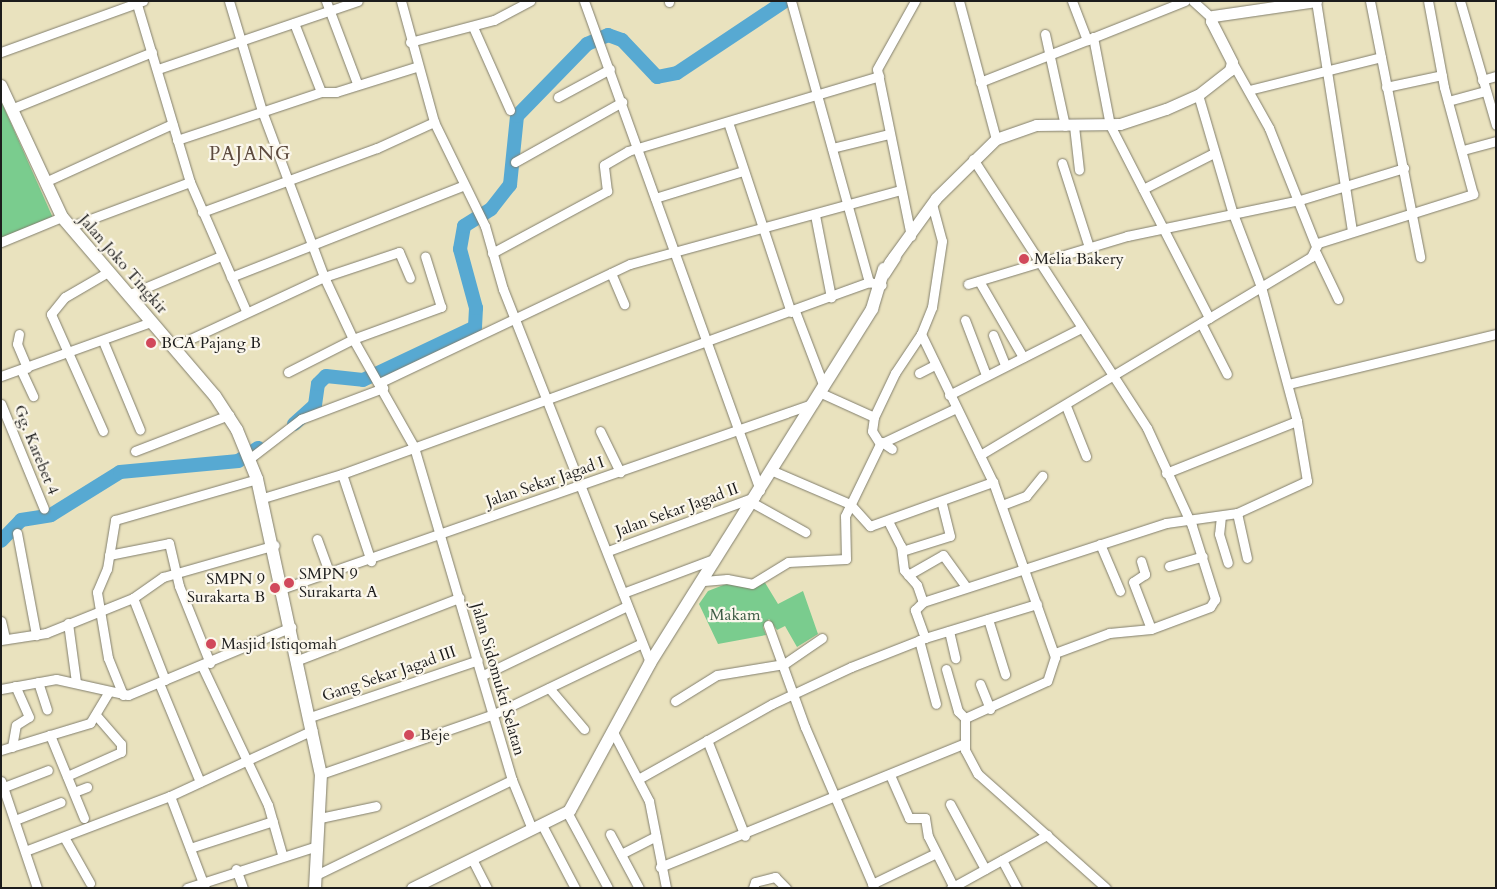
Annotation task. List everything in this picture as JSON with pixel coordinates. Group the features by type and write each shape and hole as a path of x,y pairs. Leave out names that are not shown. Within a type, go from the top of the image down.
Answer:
{"main road":[{"name":"Jalan Joko Tingkir","path":"1,86 65,222 229,415 243,442 263,498 275,545 321,774 315,881"},
{"path":"568,811 650,663 720,557 761,487 820,395 880,278 896,257"}],"street":[{"name":"Jalan Sidomukti Selatan","path":"229,1 262,111 324,277 353,339 414,447 483,675 512,780 575,888"},
{"path":"326,1 357,83"},
{"path":"158,69 358,1"},
{"path":"401,1 416,67 434,122 462,186 485,226 492,253 515,320 608,551 627,606 650,663"},
{"path":"410,42 473,27 530,1"},
{"path":"584,1 761,487 805,532"},
{"path":"911,236 889,134 879,76 879,60 916,1"},
{"path":"959,1 996,139"},
{"path":"1072,1 1090,39 1110,125 1162,227 1205,320 1227,374"},
{"path":"980,82 1185,1"},
{"path":"1193,1 1208,9 1316,1 1343,187 1352,231"},
{"path":"1370,1 1420,257"},
{"path":"980,456 1261,287 1316,249 1352,231 1473,194 1463,150 1448,101 1428,1"},
{"path":"1460,1 1496,125"},
{"path":"1,52 138,2 190,182 246,311"},
{"path":"794,2 832,148 867,270 880,278"},
{"path":"1208,9 1232,62 1249,90 1300,200 1316,249 1338,299"},
{"path":"294,23 321,92"},
{"path":"473,27 510,110"},
{"path":"1045,34 1070,126 1079,170"},
{"path":"12,109 152,52"},
{"path":"1249,90 1381,57"},
{"path":"896,257 932,204 973,159 996,139 1036,125 1110,125 1148,116 1198,95 1226,75 1232,62"},
{"path":"177,140 321,92 336,92 357,83 416,67"},
{"path":"558,97 610,69"},
{"path":"1386,86 1442,75"},
{"path":"492,253 607,191 604,165 637,148 818,96 879,76"},
{"path":"1482,80 1496,76"},
{"path":"1448,101 1485,91"},
{"path":"936,704 914,610 923,602 1100,544 1189,518 1237,513 1307,481 1297,421 1261,287 1232,211 1198,95"},
{"path":"515,162 622,102"},
{"path":"202,212 434,122"},
{"path":"728,122 762,228 793,311 820,395 874,417"},
{"path":"45,182 172,124"},
{"path":"832,148 889,134"},
{"path":"1463,150 1496,141"},
{"path":"1143,189 1214,153"},
{"path":"973,159 1079,329 1147,428 1166,473 1189,518 1203,556 1215,604 1151,628 1109,633 1054,652"},
{"path":"1062,163 1089,247"},
{"path":"968,284 1162,227 1232,211 1300,200 1404,168"},
{"path":"655,198 743,171"},
{"path":"1,242 190,182"},
{"path":"231,277 462,186"},
{"path":"249,458 301,419 515,320 611,273 762,228 848,206 900,190"},
{"path":"892,449 881,443 872,432 874,417 895,373 921,334 932,307 942,241 932,204"},
{"path":"815,215 831,297"},
{"path":"173,347 246,311 324,277 399,252 410,278"},
{"path":"128,295 221,256"},
{"path":"288,372 353,339 441,307 426,256"},
{"path":"867,270 880,278"},
{"path":"103,431 52,312 65,297 108,272"},
{"path":"611,273 624,304"},
{"path":"263,498 342,474 880,278"},
{"path":"979,281 1023,357"},
{"path":"965,320 986,375"},
{"path":"1,376 70,353 151,322"},
{"path":"949,395 1005,364 1079,329"},
{"path":"19,334 17,344 33,396"},
{"path":"921,334 934,365 993,482 1054,652 1054,670 1047,681 990,709 965,718"},
{"path":"1288,384 1496,334"},
{"path":"992,335 1005,364"},
{"path":"103,341 140,430"},
{"path":"919,372 934,365"},
{"name":"Jalan Sekar Jagad I","path":"284,588 371,561 582,486 738,428 820,395"},
{"name":"Gg. Karebet 4","path":"1,404 44,509"},
{"path":"1066,406 1086,456"},
{"path":"704,581 727,579 752,584 788,562 844,560 849,554 843,524 850,504 881,443 956,408"},
{"path":"134,451 229,415"},
{"path":"1166,473 1297,421"},
{"path":"600,432 620,472"},
{"path":"342,474 371,561"},
{"path":"1002,505 1026,496 1042,476"},
{"path":"123,695 108,658 96,592 109,555 114,522 121,515 257,479"},
{"path":"761,487 850,504 868,526 888,521 993,482"},
{"name":"Jalan Sekar Jagad II","path":"608,551 761,487"},
{"path":"902,551 950,536 941,501"},
{"path":"1237,513 1247,558"},
{"path":"1220,516 1219,534 1228,563"},
{"path":"888,521 902,551 908,575 917,584 923,602"},
{"path":"17,534 36,635"},
{"path":"317,539 330,574"},
{"path":"109,555 167,542 206,664 273,821 282,854"},
{"path":"1100,544 1120,591"},
{"path":"1,621 3,640 36,635 101,612 133,598 158,580 275,545"},
{"path":"908,575 943,555 966,587"},
{"path":"1169,566 1203,556"},
{"path":"623,593 720,557"},
{"path":"1141,561 1145,574 1133,582 1151,628"},
{"path":"133,598 200,782"},
{"path":"298,660 459,598"},
{"path":"640,778 794,693 922,639 1036,604"},
{"path":"483,675 627,606"},
{"path":"988,619 1005,674"},
{"path":"68,623 76,682"},
{"path":"768,625 834,797 873,886 936,852"},
{"path":"1,689 38,682 76,682 123,695 162,682 291,627"},
{"path":"949,631 955,658"},
{"path":"675,701 717,675 784,664 822,638"},
{"path":"321,774 494,714 643,646 659,649"},
{"name":"Gang Sekar Jagad III","path":"310,717 478,660"},
{"path":"946,669 958,711 965,718 963,744 978,774 1106,888"},
{"path":"38,682 47,710"},
{"path":"980,684 990,709"},
{"path":"12,747 16,725 28,717 15,686"},
{"path":"549,688 584,729"},
{"path":"1,750 50,735 77,730 97,716 109,691"},
{"path":"67,776 121,752 121,744 97,716"},
{"path":"25,851 170,796 313,730"},
{"path":"613,732 640,778 656,836 660,867 666,888"},
{"path":"50,735 84,818"},
{"path":"708,740 745,836"},
{"path":"660,867 745,836 963,744"},
{"path":"37,888 2,784 48,770"},
{"path":"890,775 909,818 925,818 936,852 952,887 1047,835"},
{"path":"315,881 512,780"},
{"path":"74,792 87,787"},
{"path":"170,796 205,885"},
{"path":"15,820 60,802"},
{"path":"950,804 985,869"},
{"path":"320,818 376,806"},
{"path":"412,888 540,827 568,811 608,888"},
{"path":"190,848 273,821"},
{"path":"610,834 639,888"},
{"path":"621,854 656,836"},
{"path":"64,837 90,883"},
{"path":"186,888 205,885 236,869 282,854 317,846"},
{"path":"472,859 486,888"},
{"path":"1002,860 1017,888"},
{"path":"236,869 243,888"},
{"path":"753,888 755,882 776,877 786,888"}],"green space":[{"path":"1,104 53,218 1,238"},
{"name":"Makam","path":"764,581 778,604 803,591 818,634 797,647 785,626 777,630 769,619 763,627 766,635 718,644 699,604 708,591 726,584 754,588"}],"waterway":[{"path":"294,424 315,405 318,384 326,376 363,380 475,327 476,308 460,249 464,226 491,209 510,185 517,116 587,44 608,35 622,40 657,77 677,73 785,1"},
{"path":"1,541 21,520 51,515 120,472 238,461 258,448"}],"place":[{"name":"Melia Bakery","path":"1024,259"},
{"name":"BCA Pajang B","path":"151,343"},
{"name":"SMPN 9 Surakarta A","path":"289,583"},
{"name":"SMPN 9 Surakarta B","path":"275,588"},
{"name":"Masjid Istiqomah","path":"211,644"},
{"name":"Beje","path":"409,735"}],"district":[{"name":"PAJANG","path":"250,155"}]}
